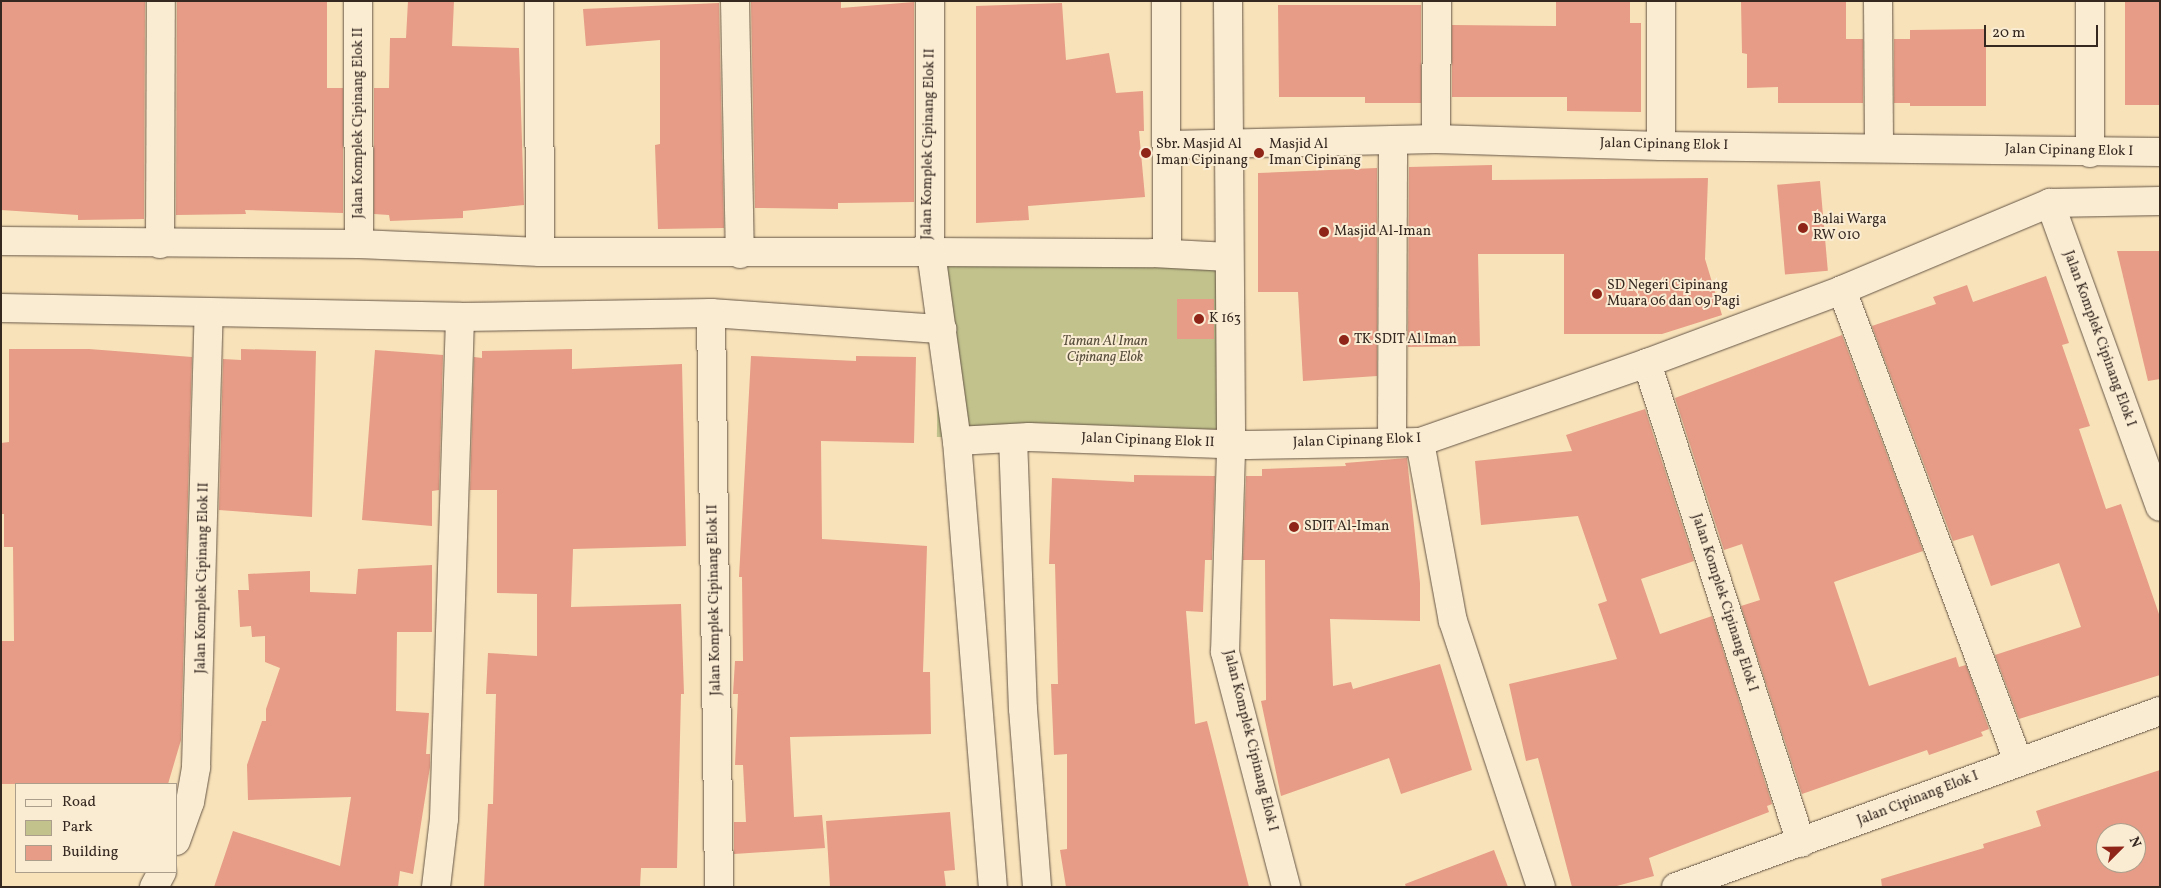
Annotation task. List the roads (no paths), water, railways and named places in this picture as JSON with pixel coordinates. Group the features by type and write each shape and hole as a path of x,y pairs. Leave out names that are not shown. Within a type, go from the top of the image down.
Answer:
{"street":[{"path":"160,244 161,1"},
{"name":"Jalan Komplek Cipinang Elok II","path":"358,1 359,244"},
{"path":"539,1 540,252"},
{"path":"735,1 740,254"},
{"name":"Jalan Komplek Cipinang Elok II","path":"1,241 160,244 359,244 540,252 740,254 928,251 930,244 930,1"},
{"path":"1166,1 1167,253"},
{"name":"Jalan Cipinang Elok II","path":"957,441 1012,438 1231,444 1228,1"},
{"path":"1436,139 1437,1"},
{"path":"1661,1 1661,146"},
{"path":"1878,1 1879,148"},
{"path":"2090,1 2090,153"},
{"name":"Jalan Cipinang Elok I","path":"1168,145 1436,139 1661,146 1879,148 2090,153 2160,152"},
{"path":"1392,442 1393,140"},
{"name":"Jalan Cipinang Elok I","path":"1231,444 1420,442 1647,364 1842,290 2050,203 2160,201"},
{"name":"Jalan Komplek Cipinang Elok I","path":"2050,203 2154,474 2160,507"},
{"path":"993,887 957,441 942,330 928,251 1167,253 1229,257"},
{"path":"1842,290 2018,761"},
{"path":"1,308 460,317 711,313 942,330"},
{"name":"Jalan Komplek Cipinang Elok II","path":"178,835 190,802 196,767 209,313"},
{"name":"Jalan Komplek Cipinang Elok II","path":"711,313 719,887"},
{"path":"436,887 444,819 460,317"},
{"name":"Jalan Komplek Cipinang Elok I","path":"1647,364 1801,842"},
{"path":"1012,438 1023,709 1037,887"},
{"path":"1420,442 1453,620 1541,887"},
{"name":"Jalan Komplek Cipinang Elok I","path":"1231,444 1225,652 1286,887"},
{"name":"Jalan Cipinang Elok I","path":"1676,887 2018,761 2160,711"},
{"path":"154,887 161,873"}],"place":[{"name":"Sbr. Masjid Al Iman Cipinang","path":"1146,153"},
{"name":"Masjid Al Iman Cipinang","path":"1259,153"},
{"name":"Balai Warga RW 010","path":"1803,228"},
{"name":"Masjid Al-Iman","path":"1324,232"},
{"name":"SD Negeri Cipinang Muara 06 dan 09 Pagi","path":"1597,294"},
{"name":"K 163","path":"1199,319"},
{"name":"TK SDIT Al Iman","path":"1344,340"},
{"name":"SDIT Al-Iman","path":"1294,527"}],"park label":[{"name":"Taman Al Iman Cipinang Elok","path":"1105,350"}]}
